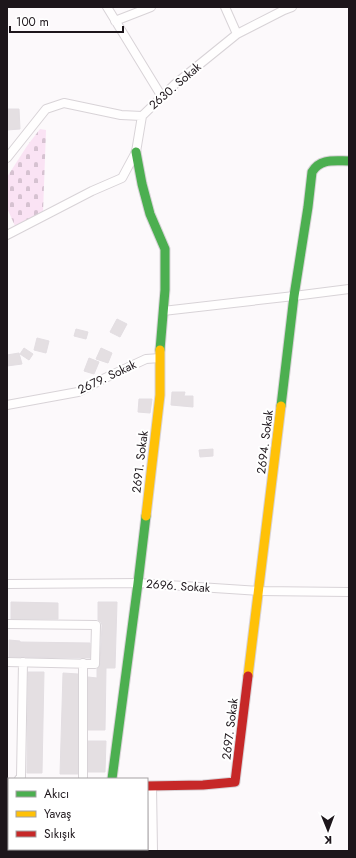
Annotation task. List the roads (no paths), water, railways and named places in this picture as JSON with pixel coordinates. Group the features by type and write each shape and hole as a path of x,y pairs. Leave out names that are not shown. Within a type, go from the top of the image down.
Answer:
{"street":[{"path":"107,7 162,97"},
{"path":"115,21 151,7"},
{"path":"225,7 237,34"},
{"name":"2630. Sokak","path":"7,235 92,191 122,178 136,152 142,116 174,85 237,34 292,7"},
{"path":"7,158 46,109 64,104 121,115 142,116"},
{"name":"2691. Sokak","path":"112,778 138,583 160,395 160,358 165,290 165,249 150,214 136,152"},
{"name":"2694. Sokak","path":"259,591 294,296 312,172 313,168 319,163 349,161"},
{"path":"163,311 349,289"},
{"name":"2679. Sokak","path":"7,405 78,392 146,359 160,358"},
{"name":"2696. Sokak","path":"7,584 138,583 259,591 349,592"},
{"name":"2697. Sokak","path":"150,786 202,785 235,782 259,591"},
{"path":"7,624 96,625 95,664 7,662"},
{"path":"20,778 23,662"},
{"path":"83,664 83,777"},
{"path":"150,786 153,851"}]}
